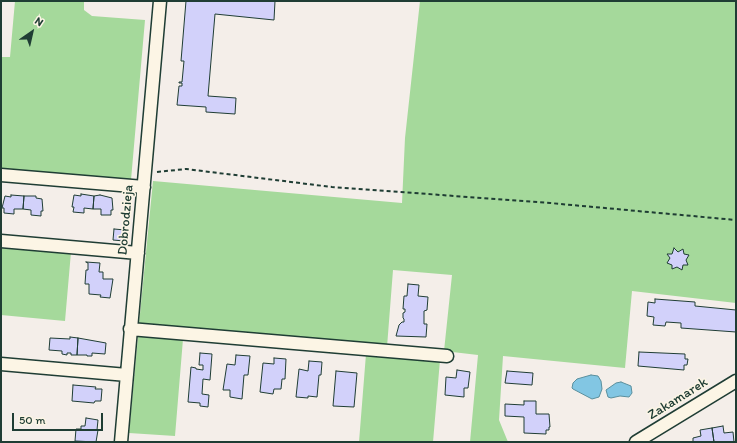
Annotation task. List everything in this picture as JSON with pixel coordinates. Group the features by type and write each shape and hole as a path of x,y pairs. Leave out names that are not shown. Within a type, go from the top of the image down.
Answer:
{"street":[{"name":"Dobrodzieja","path":"121,442 160,1"},
{"path":"1,175 144,187"},
{"path":"1,241 138,253"},
{"path":"130,329 447,356"},
{"path":"1,364 127,375"},
{"name":"Zakamarek","path":"636,442 736,382"}],"path":[{"path":"145,174 186,169 332,187 550,202 736,220"}],"green space":[{"path":"15,1 84,1 84,10 92,16 145,20 131,180 1,170 1,57 10,57"},
{"path":"420,1 736,1 736,303 632,291 625,368 503,356 499,420 508,442 470,442 478,355 444,351 452,275 393,270 387,347 139,324 153,181 402,203 405,138"},
{"path":"1,246 71,252 65,321 1,315"},
{"path":"143,336 183,339 175,436 129,433 138,337"},
{"path":"366,354 440,360 433,442 359,442"}],"water":[{"path":"591,375 598,376 601,381 602,389 599,397 592,399 572,388 573,383 577,379"},
{"path":"621,382 631,386 632,393 629,397 608,397 606,390 616,383"}],"building":[{"path":"186,1 275,1 274,20 215,14 208,96 236,98 235,114 206,112 206,107 177,105 179,86 182,86 182,83 179,82 182,82 184,61 181,61"},
{"path":"81,194 94,196 93,209 84,208 84,213 73,212 74,207 72,207 74,195 81,196"},
{"path":"11,195 24,196 23,209 14,209 14,214 4,213 4,208 2,208 5,196 11,197"},
{"path":"100,195 112,198 113,210 111,210 111,215 101,215 101,209 93,209 94,196"},
{"path":"24,196 36,196 36,198 42,199 43,211 41,211 41,216 31,215 31,210 23,209"},
{"path":"114,229 125,230 124,241 113,240"},
{"path":"674,248 678,252 683,249 684,254 689,255 686,260 688,265 683,265 682,270 677,267 672,269 672,265 667,263 670,258 667,254 672,254"},
{"path":"86,262 100,263 99,272 103,272 103,279 113,279 110,298 100,297 101,295 89,294 89,284 85,284 86,270 88,270 88,263"},
{"path":"408,284 419,285 418,296 428,297 427,310 424,311 424,324 427,324 426,337 396,336 399,325 404,322 404,296 407,296"},
{"path":"655,299 695,302 695,306 736,310 736,332 681,328 681,323 666,322 665,326 653,325 654,317 647,316 648,302 655,303"},
{"path":"70,337 78,338 77,355 67,353 67,355 62,354 62,351 49,350 50,338 70,339"},
{"path":"78,338 106,343 105,354 92,353 92,356 77,355"},
{"path":"639,352 685,354 685,359 688,359 687,365 684,365 684,370 638,366"},
{"path":"200,353 212,354 210,380 203,379 202,394 209,395 208,407 200,406 200,403 188,402 191,367 203,370 203,365 199,365"},
{"path":"236,355 250,356 248,375 244,375 242,399 230,397 230,390 223,390 227,364 235,365"},
{"path":"274,358 286,359 285,379 282,379 281,389 274,389 273,394 260,392 263,363 274,364"},
{"path":"309,361 322,362 317,397 296,397 299,369 308,371"},
{"path":"457,370 470,372 468,388 464,388 464,397 445,395 446,377 456,378"},
{"path":"336,371 357,373 354,407 333,406"},
{"path":"507,371 533,373 532,385 505,383"},
{"path":"73,385 102,389 101,401 95,401 94,403 72,401"},
{"path":"524,401 536,401 536,414 549,414 550,427 549,430 546,430 546,434 524,433 524,417 505,416 505,404 524,405"},
{"path":"86,418 98,420 96,442 75,441 76,429 81,429 81,426 85,426"},
{"path":"723,426 724,433 733,432 734,442 714,442 712,428"},
{"path":"712,428 714,442 693,442 693,438 701,436 700,430"}]}
